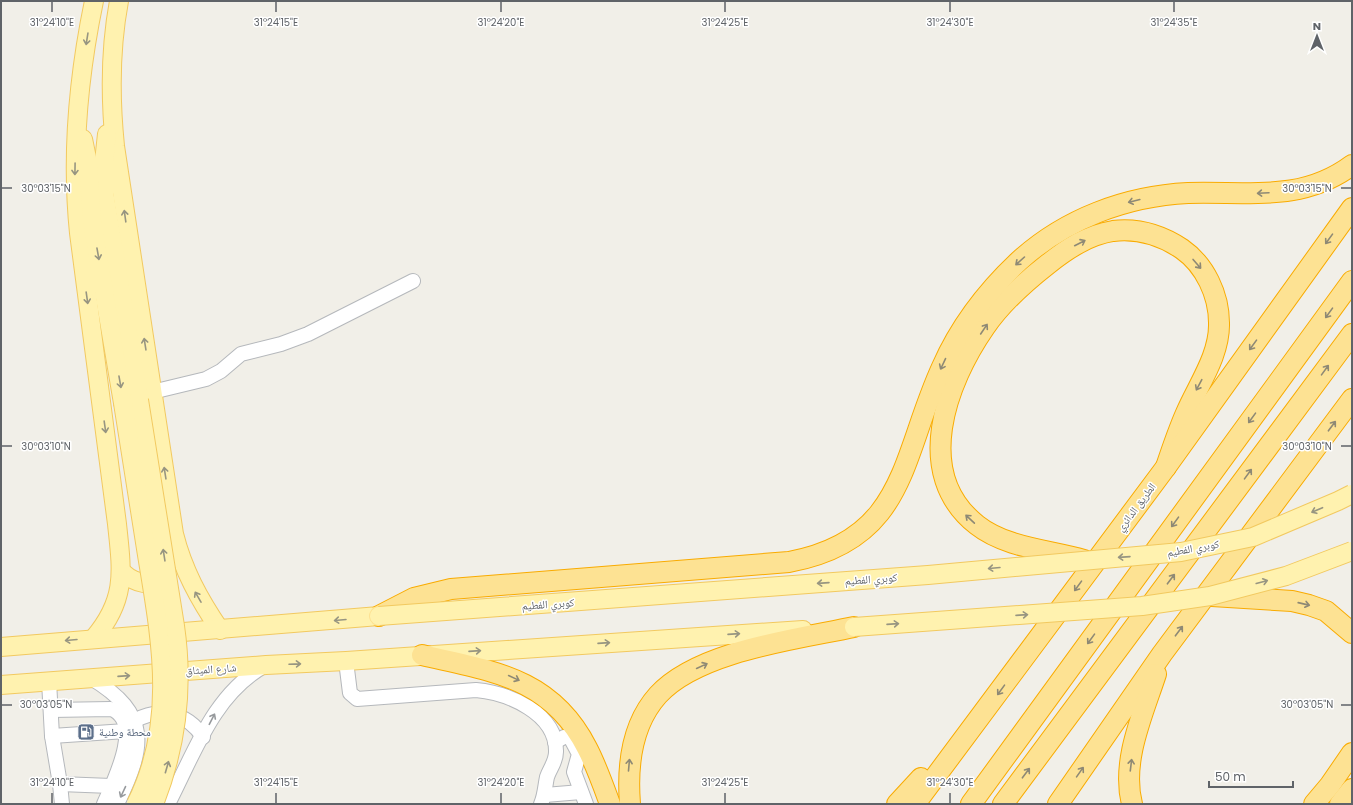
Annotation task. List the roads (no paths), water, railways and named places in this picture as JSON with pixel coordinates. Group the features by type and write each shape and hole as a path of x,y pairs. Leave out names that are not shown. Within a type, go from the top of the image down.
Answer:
{"highway":[{"path":"379,616 414,598 452,589 789,562 821,554 837,547 855,537 871,522 884,508 894,492 904,472 941,369 954,341 970,316 998,283 1039,245 1084,218 1109,208 1135,201 1186,193 1253,194 1300,190 1334,177 1352,165"},
{"name":"الطريق الدائري","path":"915,804 1166,467 1352,208"},
{"path":"1084,560 1008,542 982,528 964,513 951,494 941,466 939,449 945,414 954,387 966,356 986,325 1012,294 1034,274 1075,245 1093,236 1112,231 1126,231 1152,234 1170,242 1187,253 1201,268 1211,285 1215,297 1220,323 1217,343 1211,362 1183,419 1166,467"},
{"path":"971,804 1352,281"},
{"path":"1003,804 1352,334"},
{"path":"1058,804 1162,654 1352,399"},
{"path":"1210,596 1292,601 1309,605 1326,611 1352,633"},
{"path":"630,804 628,782 630,758 640,725 646,711 658,695 673,683 704,664 725,657 854,627"},
{"path":"1132,804 1129,784 1130,763 1162,654"},
{"path":"422,655 508,676 543,695 555,704 578,733 587,748 610,804"},
{"path":"897,804 913,785 969,733"},
{"path":"1314,804 1330,785 1352,753"},
{"path":"1340,804 1352,789"}],"main road":[{"path":"94,1 85,52 76,119 75,190 79,233 118,524 122,572 114,606 102,628 94,638"},
{"path":"119,1 112,59 112,115 105,146 104,192 175,626 179,662 179,700 173,740 154,804"},
{"path":"76,119 85,148 92,221 182,564 195,592 220,630"},
{"path":"136,804 146,778 158,736 162,715 163,671 138,398"},
{"name":"كوبري الفطيم","path":"379,616 920,575 1181,552 1253,537 1352,494"},
{"path":"422,655 854,627 1142,606 1210,596 1286,576 1352,552"},
{"path":"122,572 134,581 149,584 169,578 182,564"},
{"path":"3,646 94,638 220,630 379,616"},
{"name":"شارع الميثاق","path":"1,685 422,655"}],"street":[{"path":"138,398 206,379 221,371 241,354 281,344 308,334 413,281"},
{"path":"346,661 350,693 354,698 465,690 488,691 510,698 530,708 544,722 555,742 555,762 557,769 555,779 544,797 584,798 574,772 579,754 571,738 566,736 555,742"},
{"path":"168,804 216,710 230,692 248,676 266,665"},
{"path":"91,678 118,697 130,726 124,756 104,804"},
{"path":"49,681 52,736 62,804"},
{"path":"51,710 116,710 139,736 138,748 128,782 117,804"},
{"path":"52,736 130,726 155,713 170,713 192,724 202,737"},
{"path":"555,762 576,765"},
{"path":"60,784 112,786"}],"place":[{"name":"محطة وطنية","path":"86,732"}]}
